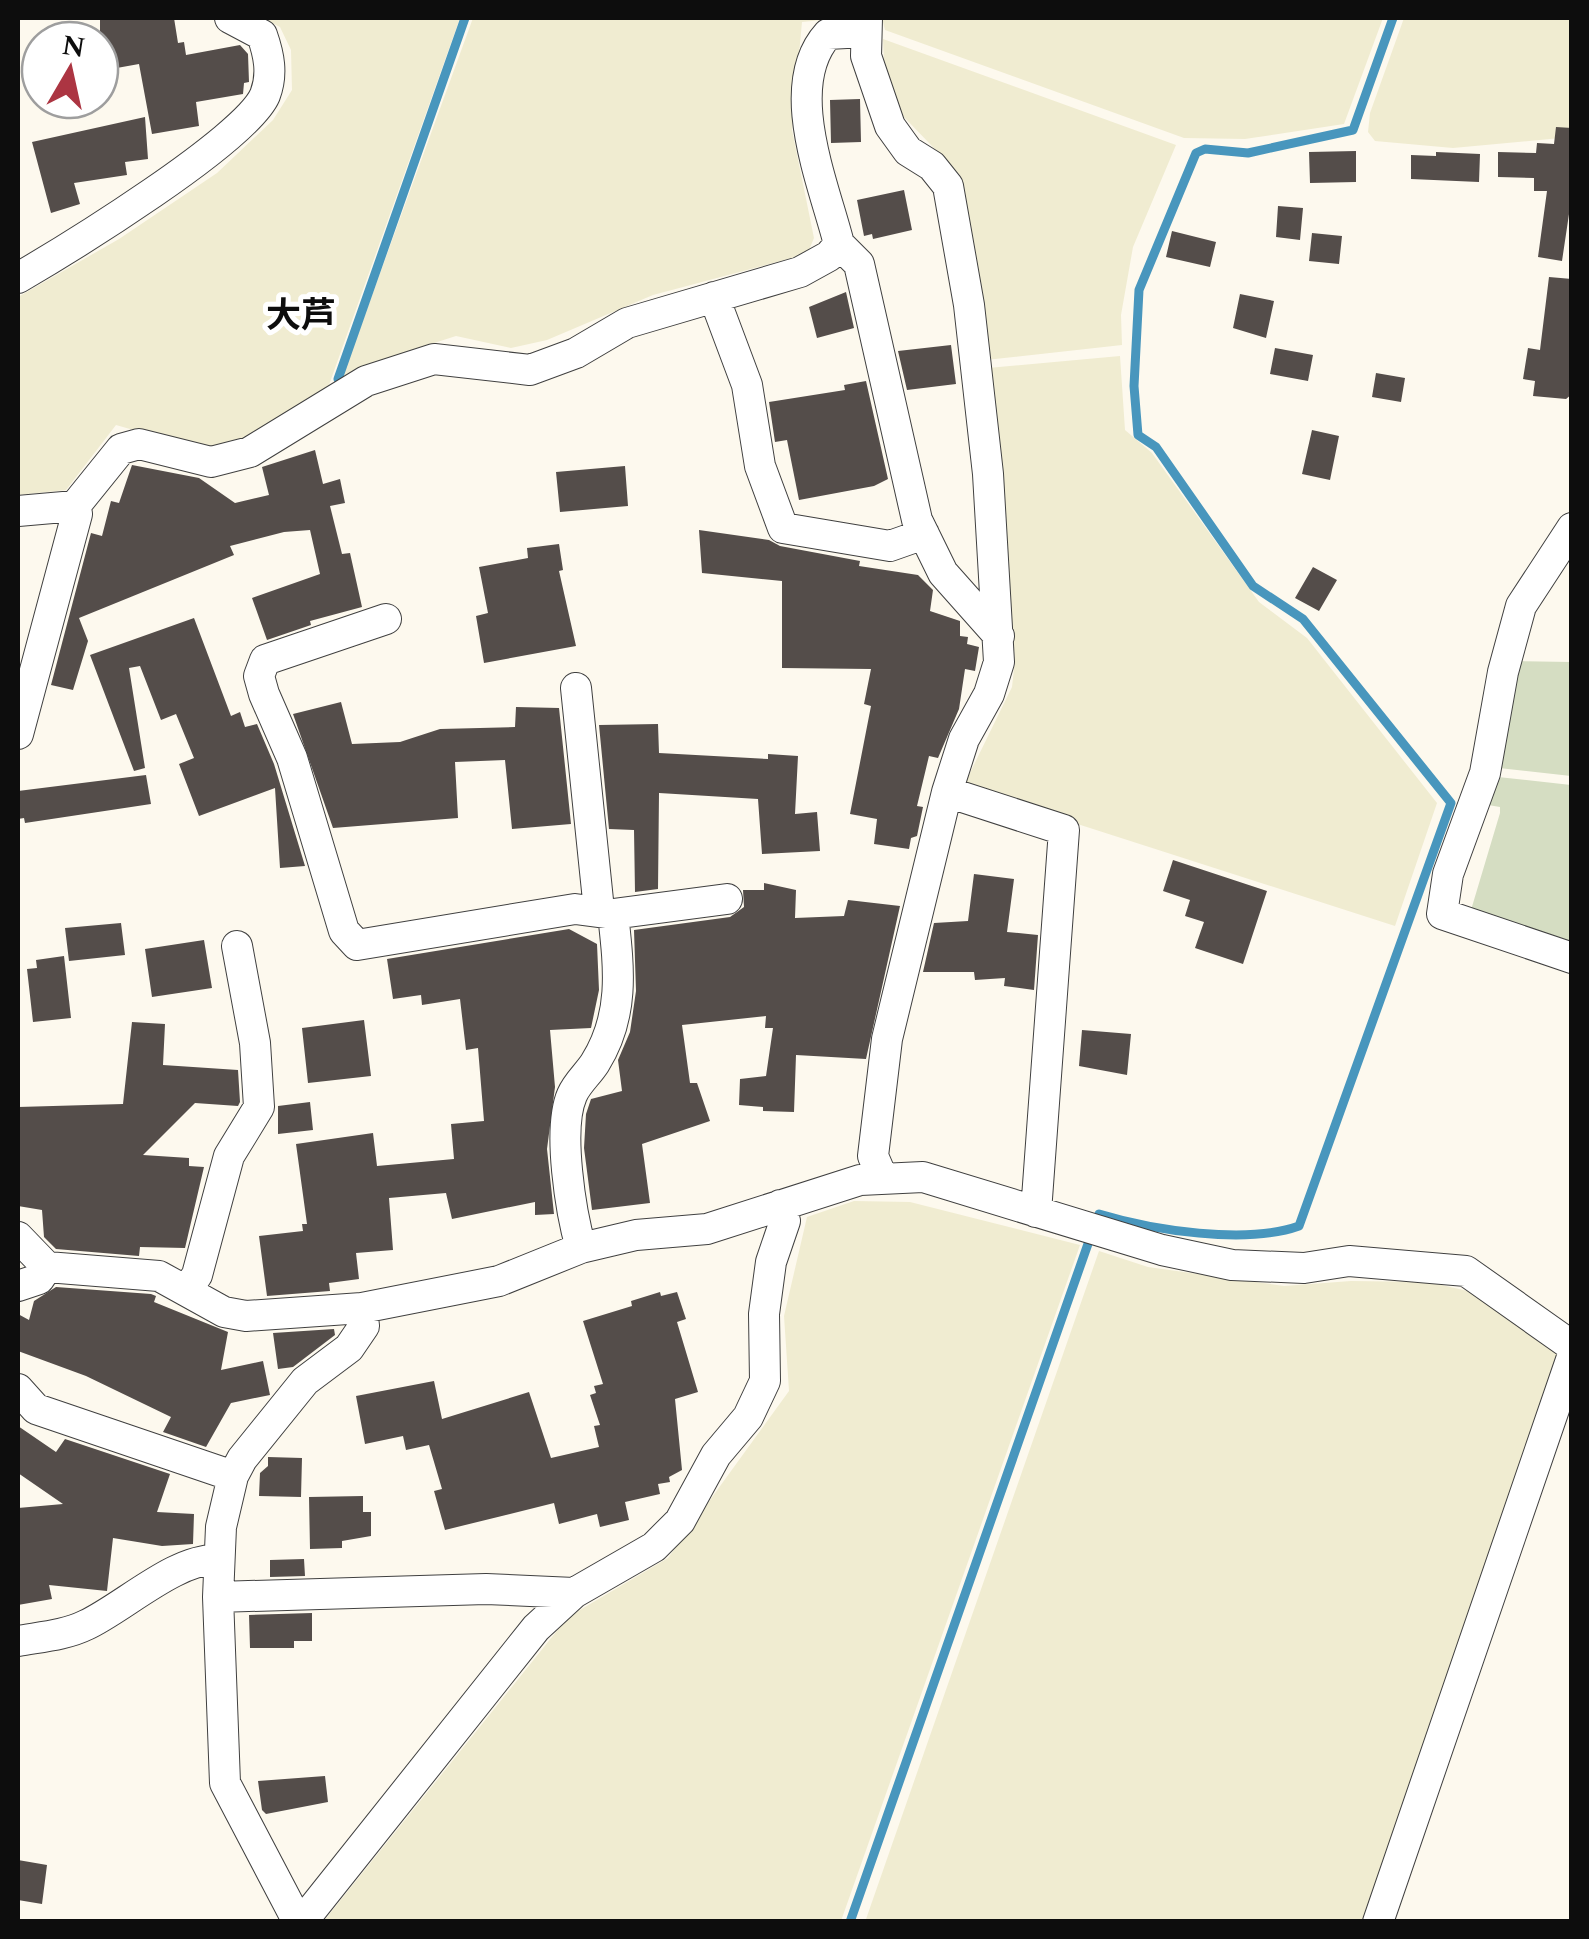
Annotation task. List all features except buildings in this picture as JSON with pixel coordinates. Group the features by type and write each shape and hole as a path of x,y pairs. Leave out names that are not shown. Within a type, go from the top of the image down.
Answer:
{"street":[{"path":"18,278 158,188 264,99 270,78 269,55 262,35 230,18"},
{"path":"882,1177 872,1156 887,1039 947,792 964,739 989,694 999,662 999,636 978,380 948,186 932,166 908,151 890,126 874,87 866,25 828,34 814,50 807,89 812,154 839,244 859,264 916,520 943,573 999,636"},
{"path":"18,510 75,506 121,450 139,444 211,462 250,452 366,381 434,359 530,370 576,353 627,323 800,272 829,256 839,244"},
{"path":"714,296 746,384 760,466 784,528 890,546 924,534"},
{"path":"18,734 77,514 75,506"},
{"path":"1572,528 1521,606 1503,672 1485,773 1448,874 1442,914 1572,958"},
{"path":"386,620 265,660 260,676 292,758 344,931 356,945 576,908 606,912 727,899"},
{"path":"576,688 606,912 621,982 613,1028 594,1064 571,1095 566,1135 574,1225 581,1248"},
{"path":"947,792 1064,830 1036,1212"},
{"path":"186,1291 197,1276 229,1156 259,1107 255,1043 236,946"},
{"path":"18,1238 47,1267 159,1276 224,1312 246,1316 362,1308 499,1280 581,1248 636,1235 707,1229 882,1177 923,1176 1162,1250 1232,1264 1304,1268 1349,1261 1466,1271 1572,1346"},
{"path":"362,1308 364,1326 349,1348 305,1381 277,1412 233,1476 218,1560 225,1783 300,1922 536,1628 574,1593 654,1547 680,1521 716,1455 748,1418 764,1381 764,1314 772,1262 785,1221 780,1206"},
{"path":"18,1286 39,1278 47,1267"},
{"path":"1378,1922 1572,1357"},
{"path":"18,1388 36,1409 233,1476"},
{"path":"18,1641 85,1626 143,1590 206,1559 218,1560"},
{"path":"218,1597 486,1589 574,1593"}],"shaded area":[{"path":"262,18 460,18 329,385 274,425 228,448 200,449 116,425 66,490 18,495 18,297 119,239 217,173 273,120 292,90 291,50 280,27"},
{"path":"473,18 843,18 802,22 792,130 814,238 809,250 653,295 547,340 511,348 456,336 378,361 339,386"},
{"path":"882,18 1383,18 1344,124 1245,139 1184,138 885,30"},
{"path":"1404,18 1571,18 1571,137 1453,148 1375,141 1368,132 1370,113"},
{"path":"883,39 1176,145 1133,247 1121,315 1122,345 986,360 960,175 902,115 885,82"},
{"path":"1120,356 1125,430 1152,453 1259,602 1307,638 1437,803 1395,926 975,791 966,781 1012,687 1015,660 988,368"},
{"path":"854,1201 910,1202 1080,1245 841,1921 323,1922 568,1617 668,1558 789,1391 784,1316 807,1217"},
{"path":"1099,1251 1148,1267 1284,1286 1351,1281 1429,1282 1476,1293 1561,1356 1363,1921 865,1922"}],"green space":[{"path":"1514,661 1571,662 1571,776 1499,768"},
{"path":"1498,777 1571,785 1571,945 1471,910 1500,813 1500,807 1488,805"}],"waterway":[{"path":"338,379 465,18"},
{"path":"1099,1214 1172,1230 1226,1235 1277,1232 1299,1226 1451,803 1303,619 1253,586 1156,447 1138,435 1134,386 1139,290 1196,153 1205,149 1248,153 1353,130 1393,18"},
{"path":"850,1922 1089,1241"}],"district":[{"name":"大芦","path":"301,315"}]}
